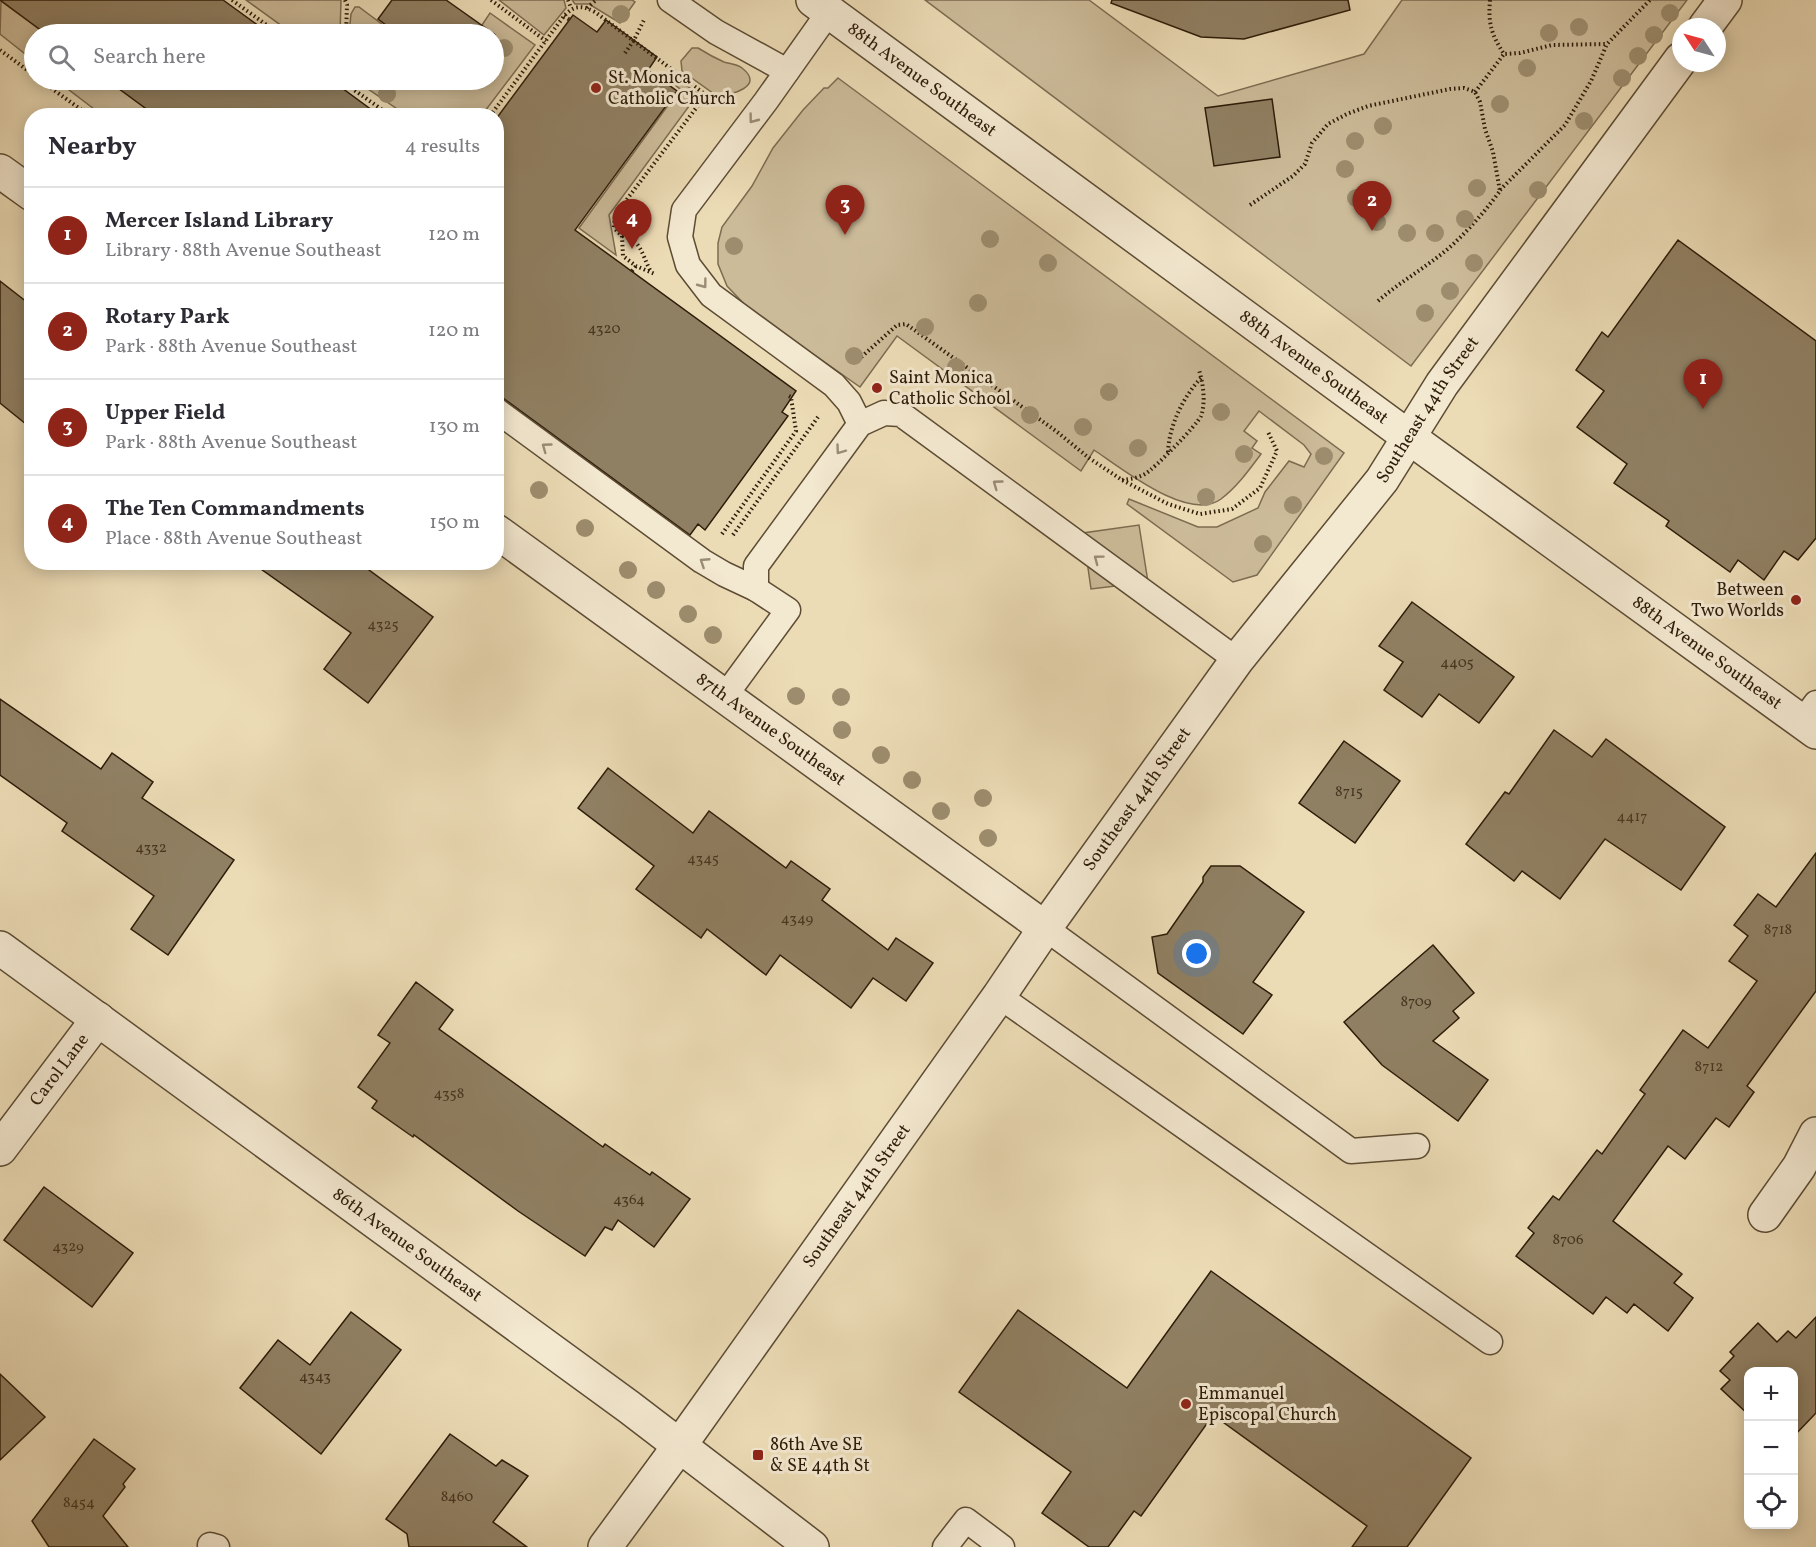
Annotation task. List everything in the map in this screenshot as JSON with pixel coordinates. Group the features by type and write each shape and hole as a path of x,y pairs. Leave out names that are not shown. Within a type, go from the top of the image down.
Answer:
{"street":[{"path":"1712,18 1725,0"},
{"name":"88th Avenue Southeast","path":"821,6 1410,438 1811,719"},
{"name":"Southeast 44th Street","path":"605,1547 1237,660 1382,480 1442,384 1672,71"},
{"path":"0,171 24,188"},
{"name":"87th Avenue Southeast","path":"504,537 1045,928"},
{"name":"86th Avenue Southeast","path":"0,948 680,1444 812,1547"},
{"name":"Carol Lane","path":"0,1149 98,1019"},
{"path":"1765,1215 1799,1167 1816,1134"}],"lane":[{"path":"670,0 716,32 787,71"},
{"path":"821,6 787,71 684,210 680,237 688,265 711,295 834,385 849,402 860,424"},
{"path":"756,589 756,566 860,424 884,413 901,414 1237,660"},
{"path":"504,416 702,561 756,589 788,610 725,696"},
{"path":"1045,928 1352,1151 1417,1146"},
{"path":"999,996 1490,1342"},
{"path":"945,1547 966,1520 1002,1547"}],"path":[{"path":"232,0 265,24"},
{"path":"345,0 346,24"},
{"path":"492,0 546,41"},
{"path":"568,0 571,8"},
{"path":"587,8 596,0"},
{"path":"1490,0 1489,21 1495,40 1504,54"},
{"path":"1378,302 1397,284 1448,248 1481,216 1500,191 1565,125 1591,81 1607,44 1650,0"},
{"path":"496,108 564,16 571,8 577,7 587,8 634,40 706,95 615,215 614,228 622,236 630,237 641,248 650,270"},
{"path":"624,52 634,40 650,12"},
{"path":"564,16 570,20"},
{"path":"1475,92 1504,54 1520,53 1552,45 1607,44"},
{"path":"0,50 24,68"},
{"path":"1250,205 1293,176 1305,164 1312,143 1328,124 1368,106 1464,88 1475,92 1480,102 1500,191"},
{"path":"54,90 79,108"},
{"path":"356,90 380,108"},
{"path":"622,236 623,256 636,266 650,270 663,279"},
{"path":"632,271 636,266"},
{"path":"855,363 897,325 906,324 1122,480 1168,504 1200,514 1232,509 1260,488 1277,451 1268,432"},
{"path":"1122,480 1132,479 1146,473 1189,433 1201,416 1204,396 1199,370"},
{"path":"1168,452 1172,427 1193,386 1201,378"},
{"path":"702,561 796,431 791,398 786,394"},
{"path":"702,561 721,551 726,545 822,412"}],"shaded area":[{"path":"246,0 341,0 340,24 279,24"},
{"path":"499,0 564,0 566,8 544,35"},
{"path":"572,0 632,0 635,2 620,23 589,4 575,4"},
{"path":"925,0 1089,0 1218,96 1364,54 1402,0 1687,0 1411,366"},
{"path":"1,1 32,24 24,24 24,53 0,34"},
{"path":"355,7 359,7 382,24 350,24 351,14"},
{"path":"490,13 535,45 504,86 504,24 483,24"},
{"path":"692,48 698,48 724,62 740,67 748,75 750,80 748,85 737,92 717,96 682,71 681,61"},
{"path":"670,73 698,94 609,215 616,255 579,228 680,89 666,78"},
{"path":"838,78 1344,453 1257,575 1233,582 1127,504 1129,499 1198,527 1217,527 1258,508 1265,492 1289,461 1304,467 1311,454 1304,445 1259,411 1244,431 1257,441 1252,448 1261,454 1238,484 1221,499 1207,505 1191,504 1174,499 1138,480 1094,450 1081,471 897,336 860,387 749,309 727,286 718,264 718,243 722,227 752,186 773,148 803,110 824,88 828,88"},
{"path":"69,90 121,90 147,108 93,108"},
{"path":"370,90 501,90 487,108 396,108"},
{"path":"1139,525 1148,582 1091,589 1083,533"}],"building":[{"path":"0,0 223,0 256,24 32,24"},
{"path":"392,0 446,0 480,24 385,24 378,19"},
{"path":"1112,0 1348,0 1350,10 1244,39 1201,37 1111,3"},
{"path":"573,15 597,32 606,20 657,57 648,70 677,91 575,230 796,391 782,412 788,416 705,530 698,524 690,535 504,399 504,108"},
{"path":"121,90 345,90 369,108 145,108"},
{"path":"1272,99 1280,157 1214,166 1205,108"},
{"path":"1678,240 1816,341 1816,538 1798,560 1784,551 1764,580 1738,560 1730,572 1666,526 1669,521 1614,483 1627,464 1577,427 1604,391 1576,370 1602,332 1608,337"},
{"path":"0,281 24,300 24,422 0,403"},
{"path":"262,570 369,570 433,617 368,703 324,669 351,633"},
{"path":"1412,602 1514,677 1479,723 1439,694 1422,717 1384,690 1403,662 1379,646"},
{"path":"0,699 101,769 112,753 153,782 142,798 234,860 168,955 131,929 154,896 62,831 67,823 0,775"},
{"path":"1554,730 1592,757 1606,739 1725,827 1681,890 1605,839 1560,899 1522,871 1514,881 1466,844 1505,792 1509,794"},
{"path":"1344,741 1400,781 1355,843 1299,803"},
{"path":"608,768 693,833 709,811 786,868 791,861 830,889 822,900 888,950 896,938 933,963 906,1001 873,978 851,1008 780,955 766,975 707,929 701,938 636,889 654,866 578,808"},
{"path":"1816,853 1816,991 1747,1086 1754,1092 1729,1127 1716,1118 1685,1159 1668,1146 1613,1221 1682,1274 1674,1283 1693,1298 1668,1331 1634,1304 1627,1313 1606,1297 1593,1314 1516,1256 1534,1233 1528,1228 1553,1196 1559,1200 1597,1150 1602,1154 1645,1094 1640,1090 1683,1030 1708,1048 1757,981 1729,961 1748,936 1734,925 1758,894 1776,907"},
{"path":"1211,866 1240,866 1304,912 1253,982 1272,995 1243,1034 1158,973 1152,937 1167,934 1203,882 1203,877"},
{"path":"1433,945 1474,993 1453,1011 1459,1018 1433,1041 1488,1080 1458,1121 1382,1065 1344,1022"},
{"path":"416,982 453,1010 439,1029 603,1147 605,1144 650,1175 652,1172 690,1199 654,1247 618,1220 612,1230 605,1227 585,1256 372,1108 377,1101 358,1087 390,1043 378,1035"},
{"path":"44,1187 133,1253 92,1307 4,1240"},
{"name":"Emmanuel Episcopal Church","path":"1211,1271 1471,1458 1407,1547 1352,1547 1367,1526 1213,1415 1141,1516 1134,1511 1108,1547 1089,1547 1042,1513 1071,1472 959,1392 1018,1310 1127,1388"},
{"path":"351,1312 401,1350 321,1454 240,1388 278,1340 310,1365"},
{"path":"1816,1317 1816,1413 1798,1432 1798,1367 1744,1367 1744,1410 1721,1389 1730,1380 1720,1371 1734,1356 1730,1352 1758,1323 1777,1342 1788,1331 1796,1338"},
{"path":"0,1374 45,1417 0,1460"},
{"path":"450,1434 496,1466 502,1460 528,1476 493,1522 527,1547 409,1547 407,1534 386,1519"},
{"path":"94,1439 135,1469 123,1484 125,1487 103,1516 128,1547 49,1547 32,1521"}],"place":[{"name":"St. Monica Catholic Church","path":"596,88"},
{"name":"Rotary Park","path":"1372,231"},
{"name":"Upper Field","path":"845,235"},
{"name":"The Ten Commandments","path":"632,249"},
{"name":"Saint Monica Catholic School","path":"877,388"},
{"name":"Mercer Island Library","path":"1703,409"},
{"name":"Between Two Worlds","path":"1796,600"},
{"name":"Emmanuel Episcopal Church","path":"1186,1404"},
{"name":"86th Ave SE & SE 44th St","path":"758,1455"}]}
